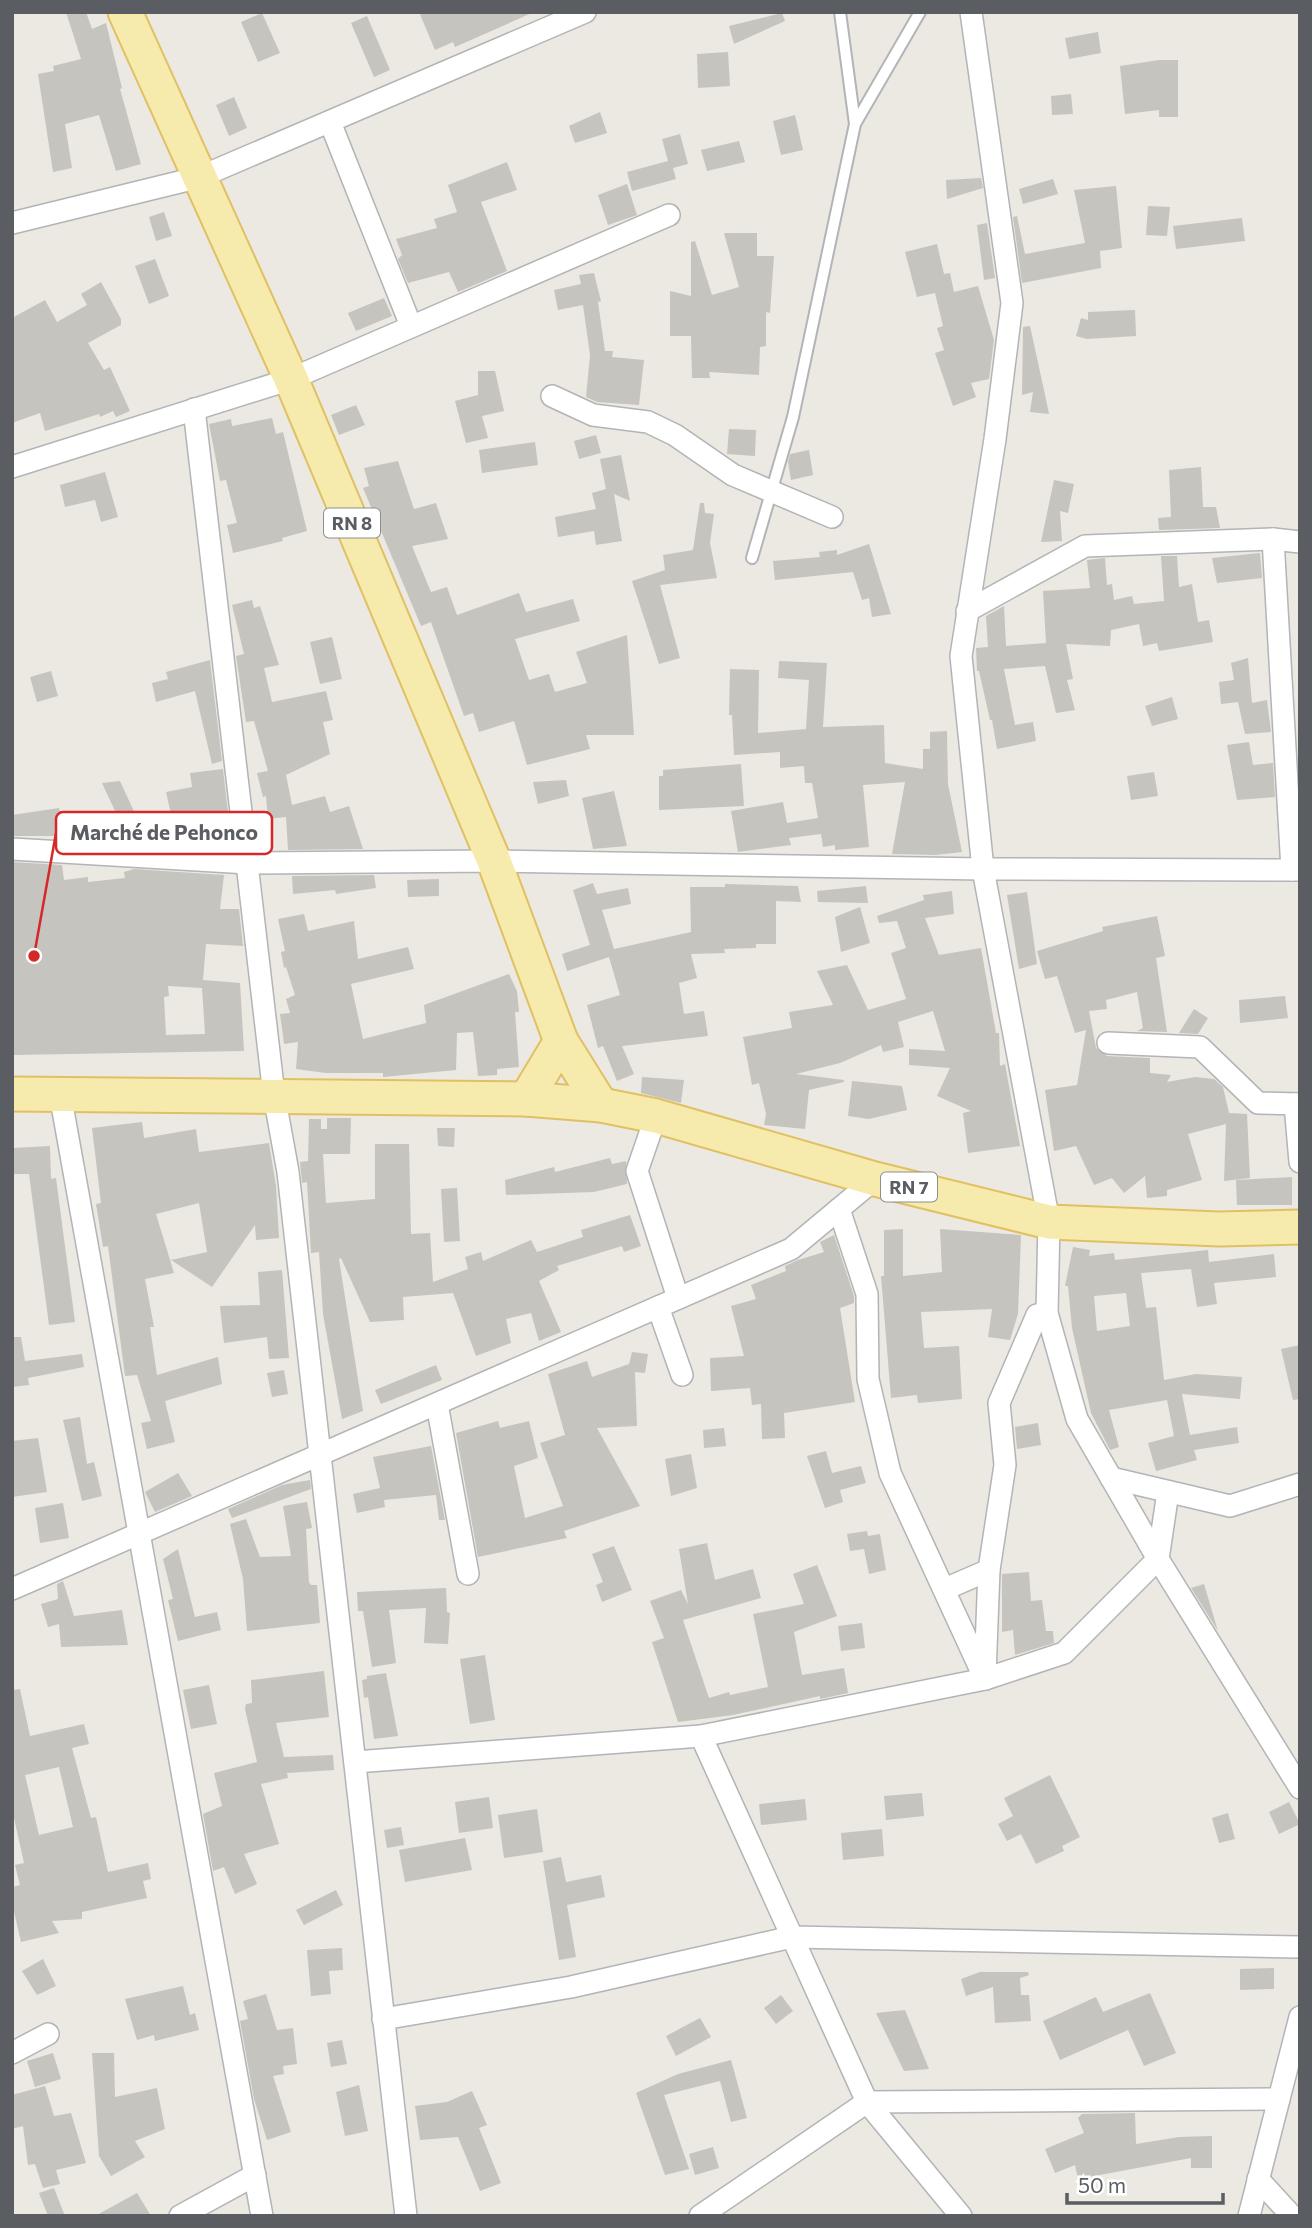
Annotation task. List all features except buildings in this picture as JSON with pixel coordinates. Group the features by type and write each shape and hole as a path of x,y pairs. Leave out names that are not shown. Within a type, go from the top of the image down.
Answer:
{"main road":[{"name":"RN 8","path":"125,12 291,379 494,861 561,1041 601,1105"},
{"path":"12,1094 526,1098 561,1041"},
{"name":"RN 7","path":"526,1098 601,1105 656,1116 875,1179 1049,1222 1219,1229 1300,1227"}],"street":[{"path":"12,223 200,177 585,12"},
{"path":"971,12 1012,303 995,439 961,656 983,869 1049,1222 1047,1313 1077,1419 1158,1559 1300,1788"},
{"path":"330,122 411,326"},
{"path":"12,467 291,379 669,215"},
{"path":"552,396 593,415 648,422 675,435 733,475 832,517"},
{"path":"194,409 274,1095 288,1172 406,2216"},
{"path":"967,611 1085,546 1273,539 1300,542"},
{"path":"12,849 248,863 494,861 983,869 1296,870 1273,539"},
{"path":"1108,1043 1200,1047 1258,1103 1297,1104 1300,1161"},
{"path":"60,1094 262,2216"},
{"path":"656,1116 637,1171 678,1298"},
{"path":"12,1589 791,1249 875,1179"},
{"path":"839,1209 867,1294 868,1380 890,1473 985,1679"},
{"path":"658,1307 682,1375"},
{"path":"985,1679 989,1570 1005,1465 999,1403 1037,1315 1047,1313"},
{"path":"438,1404 468,1574"},
{"path":"1111,1478 1230,1506 1300,1484"},
{"path":"355,1762 701,1736 985,1679 1064,1653 1158,1559 1168,1492"},
{"path":"944,1589 989,1570"},
{"path":"701,1736 867,2102 961,2216"},
{"path":"383,2019 571,1987 792,1937 1300,1947"},
{"path":"1249,2216 1300,2017"},
{"path":"12,2053 48,2034"},
{"path":"700,2216 867,2102 1279,2099"},
{"path":"180,2216 255,2175"},
{"path":"1258,2179 1292,2216"}],"lane":[{"path":"840,12 855,124"},
{"path":"752,558 793,417 855,124 920,12"}],"place":[{"name":"Marché de Pehonco","path":"34,956"}]}
